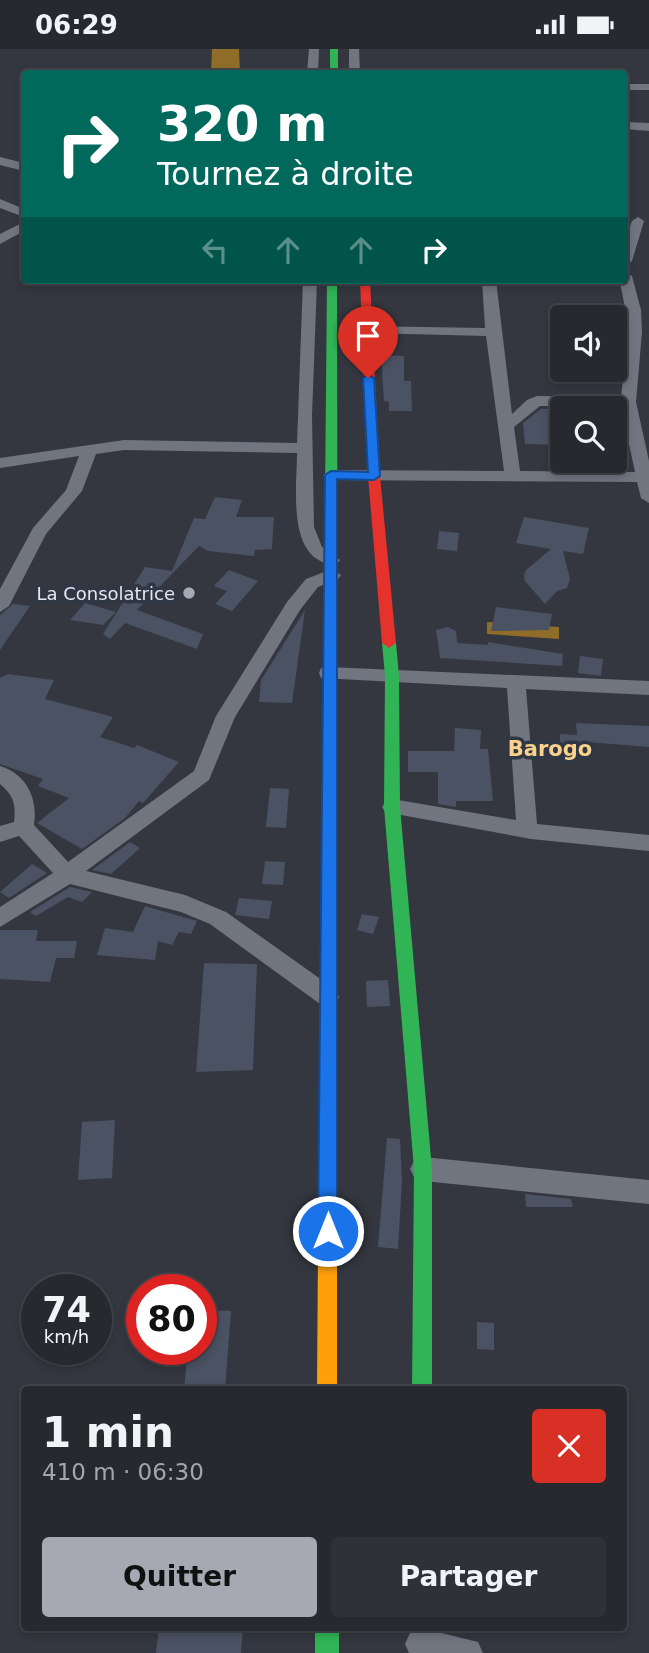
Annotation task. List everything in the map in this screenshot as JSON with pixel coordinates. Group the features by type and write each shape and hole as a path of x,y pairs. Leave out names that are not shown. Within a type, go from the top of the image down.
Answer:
{"main road":[{"path":"334,49 334,70"},
{"path":"327,1386 328,673 332,568 332,284"},
{"path":"365,284 374,476 392,676 392,807 423,1168 422,1386"},
{"path":"327,1631 327,1653"}],"street":[{"path":"313,70 314,49"},
{"path":"354,49 355,70"},
{"path":"628,88 648,91"},
{"path":"628,126 649,127"},
{"path":"0,162 21,166"},
{"path":"0,203 21,212"},
{"path":"628,251 637,220"},
{"path":"1,238 21,228"},
{"path":"0,918 68,875 128,827 202,775 226,716 293,606 312,583 332,568 315,550 306,527 304,448 310,284"},
{"path":"489,284 493,333 513,477"},
{"path":"627,284 642,355 628,402 649,498"},
{"path":"366,329 493,333"},
{"path":"506,425 517,420 537,401 628,402"},
{"path":"0,463 124,445 304,448"},
{"path":"0,607 40,532 74,491 89,450"},
{"path":"331,475 643,477"},
{"path":"328,673 649,688"},
{"path":"516,682 527,830"},
{"path":"0,773 21,790 26,800 23,827 68,875 186,904 218,918 328,997"},
{"path":"392,807 527,830 649,843"},
{"path":"0,834 23,827"},
{"path":"423,1168 649,1192"},
{"path":"421,1641 467,1653"}],"shaded area":[{"path":"212,49 239,49 240,70 211,70"},
{"path":"487,622 559,627 559,639 487,634"}],"building":[{"path":"381,355 404,356 404,381 411,381 412,411 389,411 389,402 384,401"},
{"path":"541,409 550,409 550,445 525,444 523,423"},
{"path":"215,497 242,500 236,517 274,517 272,549 255,550 254,556 208,551 199,546 137,610 203,634 197,649 125,623 110,639 103,634 145,567 172,571 194,518 205,519"},
{"path":"524,517 589,528 583,554 563,551 570,579 567,588 557,591 545,604 525,581 524,575 526,570 551,549 516,543"},
{"path":"439,531 459,533 457,551 437,549"},
{"path":"229,570 258,581 232,611 215,604 227,591 214,586"},
{"path":"85,603 116,612 103,625 70,620"},
{"path":"13,604 30,606 0,650 0,615"},
{"path":"496,607 552,614 549,630 491,631"},
{"path":"305,610 292,703 259,702 261,680"},
{"path":"448,627 456,631 457,643 488,645 488,642 563,654 562,666 440,658 436,630"},
{"path":"580,656 603,659 601,676 578,673"},
{"path":"8,674 54,680 45,699 113,717 100,737 134,748 137,745 179,762 143,803 139,801 125,818 82,849 37,823 69,798 38,786 43,779 0,764 0,678"},
{"path":"576,723 649,726 649,747 587,742 587,755 560,753 560,734 577,735"},
{"path":"455,728 481,730 480,749 488,749 493,801 456,801 456,807 438,804 438,772 408,772 408,751 454,751"},
{"path":"270,788 289,789 286,828 266,827"},
{"path":"130,842 140,848 111,874 92,870"},
{"path":"265,861 285,862 283,885 262,884"},
{"path":"32,864 47,873 9,898 0,892"},
{"path":"70,887 92,892 82,902 68,897 36,916 30,912"},
{"path":"239,898 272,901 269,919 235,915"},
{"path":"145,906 197,921 191,934 179,932 172,945 158,941 155,960 97,955 105,928 133,932"},
{"path":"362,914 379,917 373,934 357,930"},
{"path":"0,930 38,930 36,941 77,941 74,958 56,958 50,982 0,979"},
{"path":"204,963 257,964 253,1070 196,1072"},
{"path":"388,980 390,1006 367,1007 366,981"},
{"path":"115,1120 112,1178 78,1180 82,1122"},
{"path":"387,1138 400,1139 402,1181 398,1249 378,1247"},
{"path":"525,1194 571,1199 573,1207 526,1207"},
{"path":"217,1311 231,1311 225,1386 184,1386 186,1365 217,1365"},
{"path":"477,1322 494,1323 494,1350 477,1349"},
{"path":"159,1631 243,1631 241,1653 156,1653"}],"traffic: fast":[{"path":"334,49 334,70"},
{"path":"330,830 332,284"},
{"path":"389,643 392,676 392,807 423,1169 422,1386"},
{"path":"327,1631 327,1653"}],"traffic: slow":[{"path":"327,1386 328,1113"}],"traffic: jam":[{"path":"365,284 374,476 389,643"},
{"path":"328,1113 330,830"}],"place":[{"name":"La Consolatrice","path":"189,593"}],"district":[{"name":"Barogo","path":"550,749"}],"route":[{"path":"328,1231 328,673 332,575 331,475 374,476 368,378"}]}
